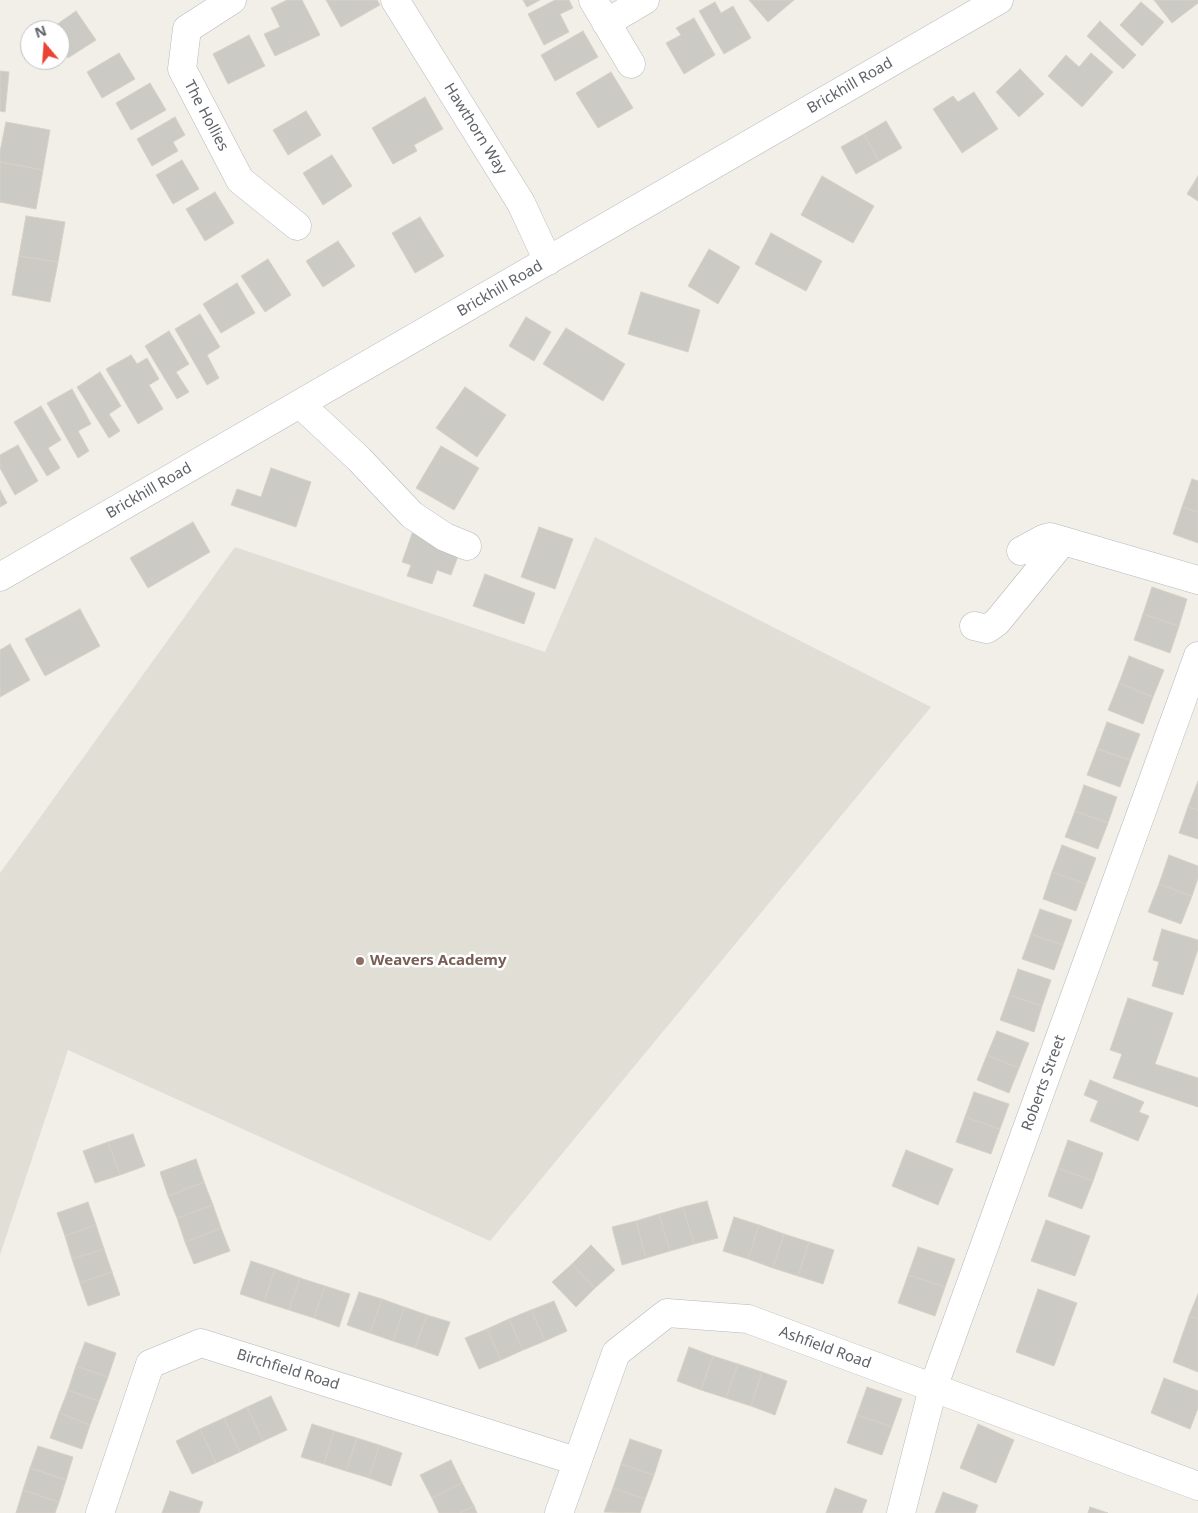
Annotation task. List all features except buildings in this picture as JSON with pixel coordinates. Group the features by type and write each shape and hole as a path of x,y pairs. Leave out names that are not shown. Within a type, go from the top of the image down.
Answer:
{"street":[{"name":"The Hollies","path":"232,0 187,29 182,69 240,180 297,226"},
{"name":"Hawthorn Way","path":"395,0 521,203 548,261"},
{"path":"631,64 599,11 645,0"},
{"name":"Brickhill Road","path":"0,577 1000,0"},
{"path":"300,404 359,459 412,516 445,537 467,546"},
{"path":"1021,551 1050,537 1198,580"},
{"path":"974,626 986,629 997,622 1062,541"},
{"name":"Roberts Street","path":"900,1513 933,1388 1198,656"},
{"name":"Ashfield Road","path":"559,1513 616,1353 667,1313 748,1319 1198,1486"},
{"name":"Birchfield Road","path":"100,1513 150,1364 201,1343 576,1461"}],"shaded area":[{"name":"Weavers Academy","path":"595,537 931,707 490,1241 68,1050 0,1255 0,873 235,547 545,652"}],"place":[{"name":"Weavers Academy","path":"360,961"}]}
